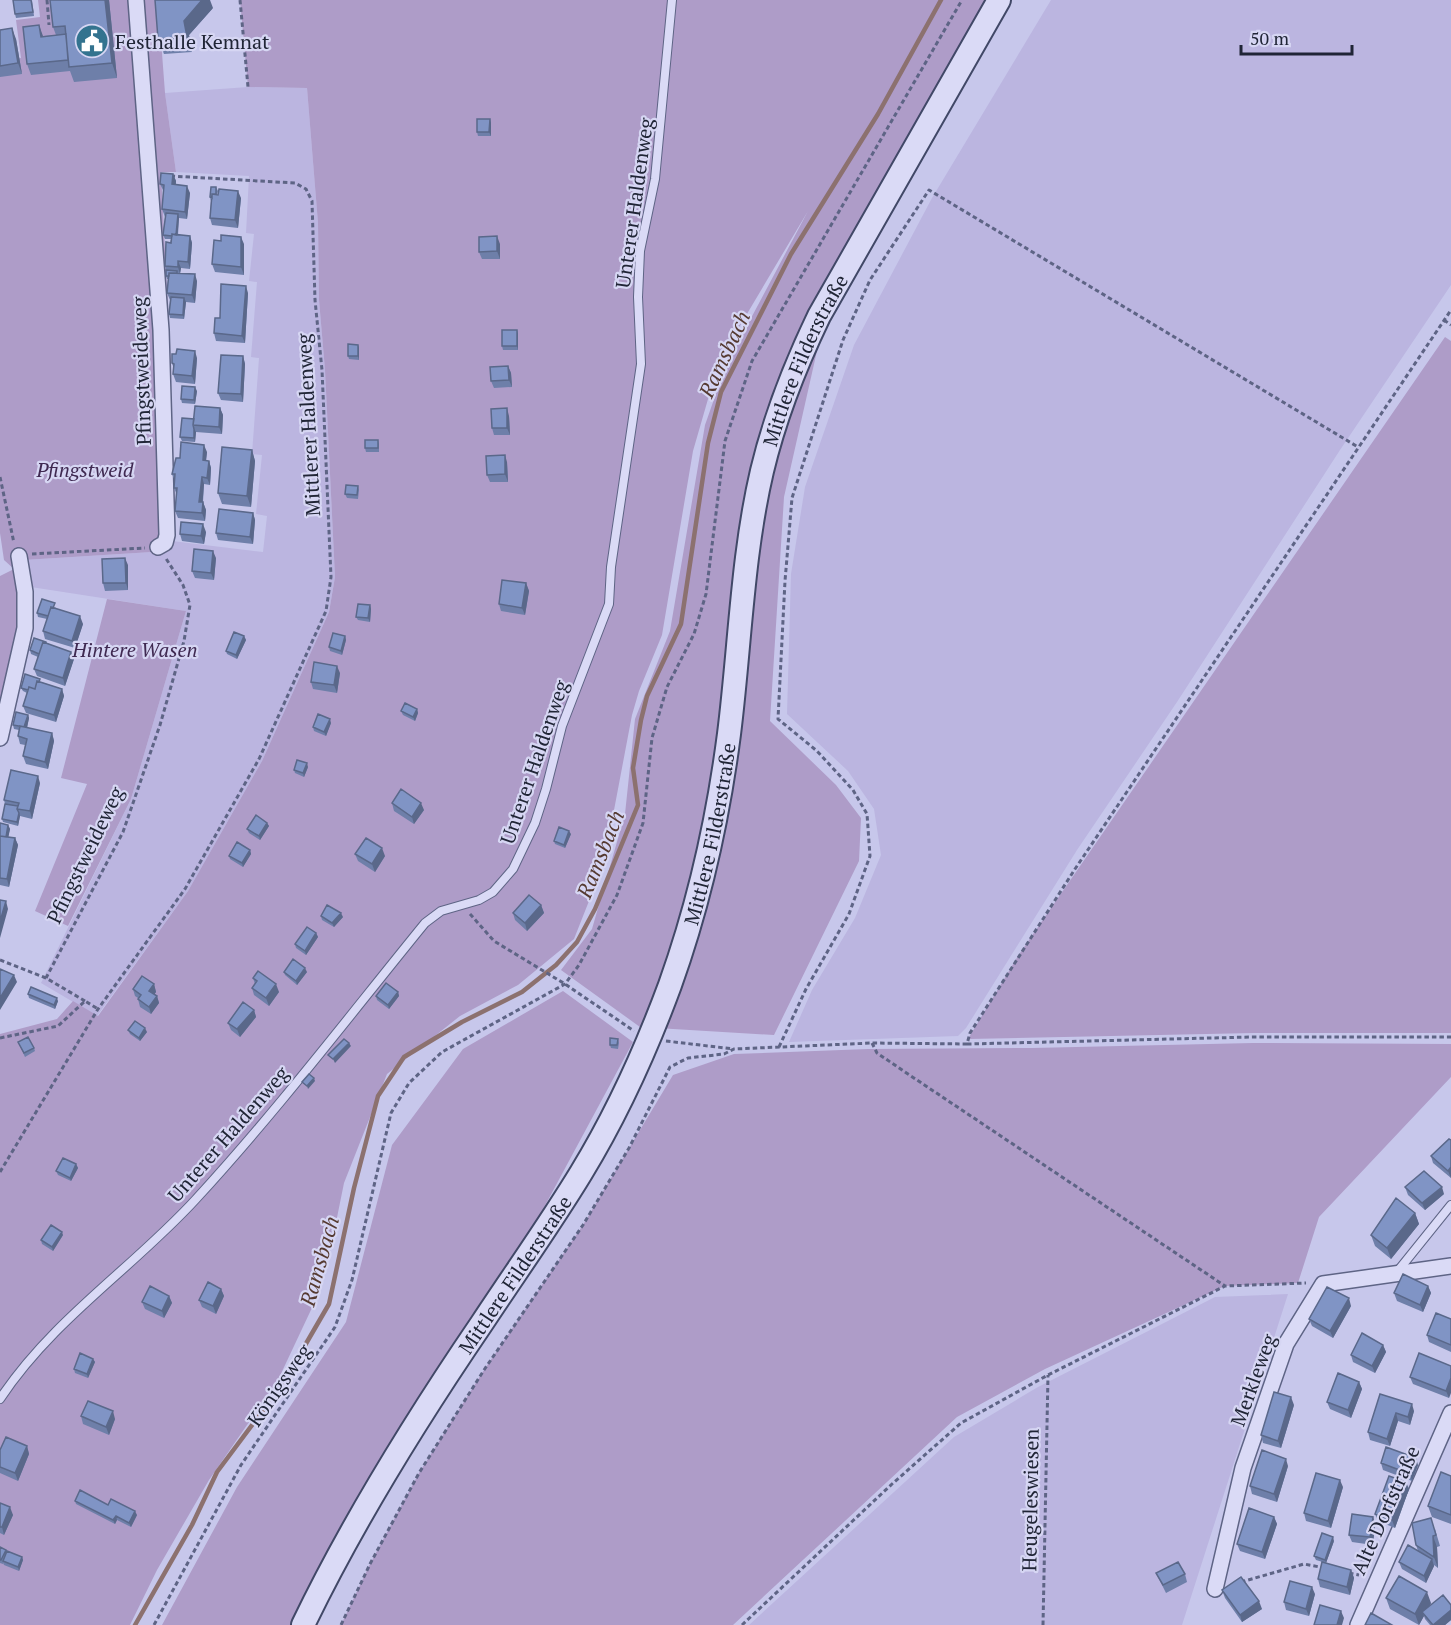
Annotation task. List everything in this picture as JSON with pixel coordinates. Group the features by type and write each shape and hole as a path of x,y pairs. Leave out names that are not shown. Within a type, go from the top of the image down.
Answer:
{"main road":[{"name":"Mittlere Filderstraße","path":"303,1625 334,1561 380,1479 582,1171 617,1107 649,1038 688,931 706,860 727,746 751,535 762,473 778,414 796,363 819,316 999,0"}],"street":[{"name":"Pfingstweideweg","path":"136,0 161,330 167,539 158,547"},
{"path":"0,738 25,628 25,592 19,556"},
{"path":"1323,1284 1394,1276 1451,1266"},
{"name":"Merkleweg","path":"1215,1586 1243,1468 1286,1344 1323,1284"},
{"name":"Alte Dorfstraße","path":"1358,1625 1445,1443 1451,1413"}],"lane":[{"name":"Unterer Haldenweg","path":"0,1399 52,1333 133,1261 198,1197 425,923 441,911 464,905 493,892 513,869 535,823 562,726 609,604 618,522 641,364 639,259 655,179 672,0"},
{"path":"1394,1276 1451,1205"}],"path":[{"path":"46,0 49,25"},
{"path":"240,0 248,87"},
{"name":"Mittlerer Haldenweg","path":"0,1172 98,1009 185,889 259,759 326,611 331,577 322,370 315,300 312,201 306,189 294,183 151,175"},
{"path":"779,1047 806,988 849,914 870,856 867,813 853,790 817,751 778,718 792,498 843,340 870,280 929,190 1358,447"},
{"path":"967,1044 970,1033 1075,869 1451,310"},
{"path":"1444,320 1451,325"},
{"path":"0,477 12,540 19,556 72,550 158,547"},
{"name":"Pfingstweideweg","path":"46,978 123,832 142,783 184,641 190,604 183,585 158,547"},
{"name":"Königsweg","path":"154,1625 241,1465 335,1327 351,1280 391,1113 409,1083 442,1052 565,984 494,942 464,905"},
{"path":"0,960 46,978 98,1009"},
{"path":"0,1038 58,1026 85,1001"},
{"path":"341,1625 370,1564 419,1473 484,1370 582,1225 629,1148 670,1067 688,1058 724,1054 734,1049 872,1043 967,1044 1252,1037 1451,1037"},
{"path":"872,1043 877,1053 1225,1286"},
{"path":"742,1625 892,1484 962,1423 1047,1375 1225,1286 1323,1284"},
{"name":"Heugeleswiesen","path":"1043,1625 1047,1375"},
{"path":"1215,1586 1227,1586 1304,1564 1326,1568"},
{"path":"1348,1573 1359,1575"}],"shaded area":[{"path":"1051,0 1451,0 1451,285 1077,850 966,1028 958,1036 789,1042 812,990 855,918 881,855 874,809 848,771 787,714 791,574 805,487 854,345 932,198"},
{"path":"248,87 307,88 318,223 319,300 325,370 335,577 329,612 262,761 188,891 97,1016 41,983 131,799 186,611 18,585 24,560 168,551 172,541 263,552 267,516 256,514 262,455 252,454 259,358 251,357 257,282 249,281 254,234 246,233 249,176 176,172 165,93"},
{"path":"1288,1294 1182,1625 749,1625 954,1437 1038,1387 1215,1297"}],"green space":[{"name":"Pfingstweid","path":"38,0 158,0 165,93 176,172 161,172 170,349 172,541 168,551 24,560 16,636 0,705 0,576 14,569 4,560 0,533 0,61 21,58 16,20 40,17"},
{"path":"240,0 988,0 854,230 819,342 784,497 770,721 836,785 861,818 859,861 774,1035 640,1027 561,970 592,929 625,814 635,719 670,631 705,425 726,365 808,211 719,361 693,451 662,635 639,691 632,715 604,863 574,939 518,985 460,1016 387,1074 344,1183 329,1257 318,1295 278,1380 209,1480 157,1570 130,1625 0,1625 0,1034 57,1019 73,1001 98,1016 188,891 262,761 329,612 335,577 325,370 319,300 318,223 307,88 248,87"},
{"path":"1445,337 1451,341 1451,1033 1254,1033 968,1039 1018,956"},
{"name":"Hintere Wasen","path":"107,599 186,611 131,799 68,926 35,911 87,784 61,778"},
{"path":"563,991 633,1042 534,1226 297,1625 162,1625 237,1487 346,1322 392,1145 463,1049"},
{"path":"1253,1043 1451,1044 1451,1077 1319,1217 1298,1283 1225,1286 1045,1369 957,1417 733,1625 341,1625 370,1564 419,1473 484,1370 583,1225 673,1075 734,1054 868,1049"}],"building":[{"path":"13,0 31,0 33,12 15,14"},
{"name":"Festhalle Kemnat","path":"50,0 105,0 112,63 69,67 65,26 53,27"},
{"path":"155,0 202,0 184,21 187,37 158,39"},
{"path":"39,25 41,37 66,34 68,60 27,64 23,27"},
{"path":"12,28 18,63 0,66 0,30"},
{"path":"477,119 490,119 489,132 477,132"},
{"path":"161,173 173,174 172,184 187,186 185,212 162,209 164,185 160,184"},
{"path":"211,187 216,187 216,194 212,194 212,198 210,197"},
{"path":"219,189 238,191 235,220 210,218 212,194 218,195"},
{"path":"166,213 178,214 176,235 163,235"},
{"path":"172,234 190,236 188,262 178,261 178,267 165,266 166,242 171,243"},
{"path":"221,235 241,237 241,267 212,264 214,240 221,241"},
{"path":"497,236 497,251 479,252 479,237"},
{"path":"166,270 177,271 177,273 169,273 169,276 166,276"},
{"path":"169,273 195,274 192,295 167,293"},
{"path":"221,284 246,286 242,336 214,333 215,318 220,318"},
{"path":"171,297 184,298 183,315 169,314"},
{"path":"502,330 517,330 517,346 502,346"},
{"path":"348,344 358,345 358,356 348,356"},
{"path":"177,349 195,351 192,376 173,374 172,354 176,354"},
{"path":"221,355 243,356 241,394 218,393"},
{"path":"508,366 509,380 491,381 490,367"},
{"path":"182,386 195,387 194,400 181,399"},
{"path":"195,406 220,408 219,427 193,425"},
{"path":"507,408 507,428 492,428 491,409"},
{"path":"182,418 194,419 194,438 180,437"},
{"path":"365,440 378,440 378,448 365,448"},
{"path":"181,442 204,445 203,460 209,461 207,478 202,477 199,502 203,502 202,513 175,511 177,488 174,488 175,474 172,474 176,458 180,458"},
{"path":"222,447 252,450 247,496 218,493"},
{"path":"505,455 505,474 487,475 486,456"},
{"path":"346,485 358,486 357,495 345,494"},
{"path":"219,509 253,513 250,537 216,533"},
{"path":"181,522 203,524 201,536 180,534"},
{"path":"194,549 213,551 211,573 192,571"},
{"path":"125,558 126,583 103,583 102,559"},
{"path":"502,580 526,583 522,608 499,604"},
{"path":"42,599 55,603 48,616 37,613"},
{"path":"358,604 370,605 368,618 356,617"},
{"path":"51,607 80,616 72,641 43,631"},
{"path":"234,632 244,636 236,655 226,651"},
{"path":"333,633 345,636 341,651 329,647"},
{"path":"34,638 46,642 43,642 39,654 30,650"},
{"path":"43,642 71,652 63,678 34,669"},
{"path":"314,662 337,666 334,685 311,682"},
{"path":"25,674 40,679 35,689 21,688"},
{"path":"37,681 62,689 54,715 23,706 29,687 35,689"},
{"path":"405,703 417,709 413,717 401,711"},
{"path":"16,712 28,715 24,727 13,725"},
{"path":"318,714 330,719 324,732 313,727"},
{"path":"20,726 52,733 45,762 23,756 27,739 18,736"},
{"path":"297,760 307,763 303,773 294,770"},
{"path":"11,770 38,776 30,811 17,809 19,803 4,800"},
{"path":"401,789 421,803 412,817 392,803"},
{"path":"5,804 18,806 17,822 2,819"},
{"path":"256,815 267,823 259,836 247,829"},
{"path":"0,823 8,825 6,837 0,836"},
{"path":"559,827 569,831 564,845 554,841"},
{"path":"0,836 15,838 7,879 0,878"},
{"path":"366,838 382,848 372,864 355,854"},
{"path":"237,842 250,850 242,863 229,856"},
{"path":"529,895 541,905 525,923 513,913"},
{"path":"0,900 6,901 0,921"},
{"path":"327,905 341,913 332,923 321,916"},
{"path":"307,927 316,933 305,951 295,944"},
{"path":"293,959 305,968 296,981 284,972"},
{"path":"0,969 14,975 0,998"},
{"path":"258,971 276,984 266,998 252,988 257,981 253,978"},
{"path":"142,976 154,984 149,991 157,996 149,1007 138,999 141,995 133,989"},
{"path":"386,983 398,992 388,1005 376,996"},
{"path":"31,987 57,998 54,1005 28,994"},
{"path":"243,1002 254,1010 237,1029 228,1023"},
{"path":"135,1021 145,1028 139,1038 128,1030"},
{"path":"28,1037 34,1048 24,1053 18,1042"},
{"path":"610,1038 618,1039 617,1045 610,1045"},
{"path":"344,1039 349,1043 333,1059 328,1055"},
{"path":"309,1074 314,1078 307,1086 302,1082"},
{"path":"1449,1139 1451,1140 1451,1167 1448,1171 1431,1156"},
{"path":"63,1158 76,1164 70,1178 56,1171"},
{"path":"1424,1171 1442,1187 1422,1203 1405,1187"},
{"path":"1396,1198 1415,1213 1387,1248 1371,1235"},
{"path":"51,1225 62,1232 52,1247 41,1240"},
{"path":"1403,1274 1428,1286 1420,1305 1394,1293"},
{"path":"208,1282 221,1289 213,1306 199,1300"},
{"path":"150,1286 169,1296 162,1311 142,1302"},
{"path":"1327,1287 1349,1298 1330,1331 1309,1319"},
{"path":"1436,1313 1451,1319 1451,1345 1427,1335"},
{"path":"1362,1333 1383,1345 1372,1366 1351,1355"},
{"path":"80,1353 93,1359 87,1374 74,1369"},
{"path":"1419,1353 1451,1366 1451,1378 1446,1391 1410,1377"},
{"path":"1338,1373 1359,1382 1348,1410 1327,1402"},
{"path":"1274,1392 1291,1397 1278,1441 1261,1435"},
{"path":"1380,1394 1412,1404 1408,1417 1396,1413 1387,1439 1368,1432"},
{"path":"88,1401 113,1411 106,1427 81,1416"},
{"path":"6,1437 27,1446 15,1473 0,1467 0,1450"},
{"path":"1386,1447 1416,1458 1410,1474 1381,1463"},
{"path":"1262,1450 1286,1459 1274,1494 1250,1486"},
{"path":"1441,1472 1451,1476 1451,1515 1428,1506"},
{"path":"1316,1473 1340,1480 1328,1521 1304,1513"},
{"path":"1389,1476 1406,1482 1392,1520 1375,1514"},
{"path":"80,1490 108,1505 111,1499 135,1511 129,1523 116,1516 113,1520 75,1501"},
{"path":"0,1503 10,1507 2,1527 0,1527"},
{"path":"1249,1508 1274,1517 1262,1552 1237,1544"},
{"path":"1352,1514 1373,1517 1370,1537 1349,1535"},
{"path":"1431,1518 1436,1535 1433,1536 1434,1557 1416,1545 1412,1523"},
{"path":"1322,1533 1333,1537 1325,1560 1314,1556"},
{"path":"1408,1545 1432,1559 1424,1576 1399,1562"},
{"path":"0,1547 6,1550 1,1560 0,1560"},
{"path":"7,1551 22,1557 18,1567 3,1561"},
{"path":"1178,1562 1185,1574 1163,1585 1156,1573"},
{"path":"1322,1562 1351,1570 1347,1587 1318,1579"},
{"path":"1399,1576 1427,1592 1415,1614 1386,1598"},
{"path":"1241,1577 1259,1601 1240,1615 1222,1590"},
{"path":"1290,1581 1312,1587 1306,1609 1284,1602"},
{"path":"1443,1595 1451,1605 1451,1610 1433,1625 1422,1612"},
{"path":"1320,1605 1341,1611 1337,1625 1314,1625"},
{"path":"1371,1613 1392,1625 1365,1625"}],"waterway":[{"name":"Ramsbach","path":"135,1625 192,1525 217,1472 282,1385 329,1304 354,1188 378,1096 404,1057 462,1022 522,992 556,965 577,942 595,909 638,805 633,768 641,720 647,696 681,624 708,443 721,392 791,254 878,114 941,0"}],"place":[{"name":"Festhalle Kemnat","path":"92,41"}]}
